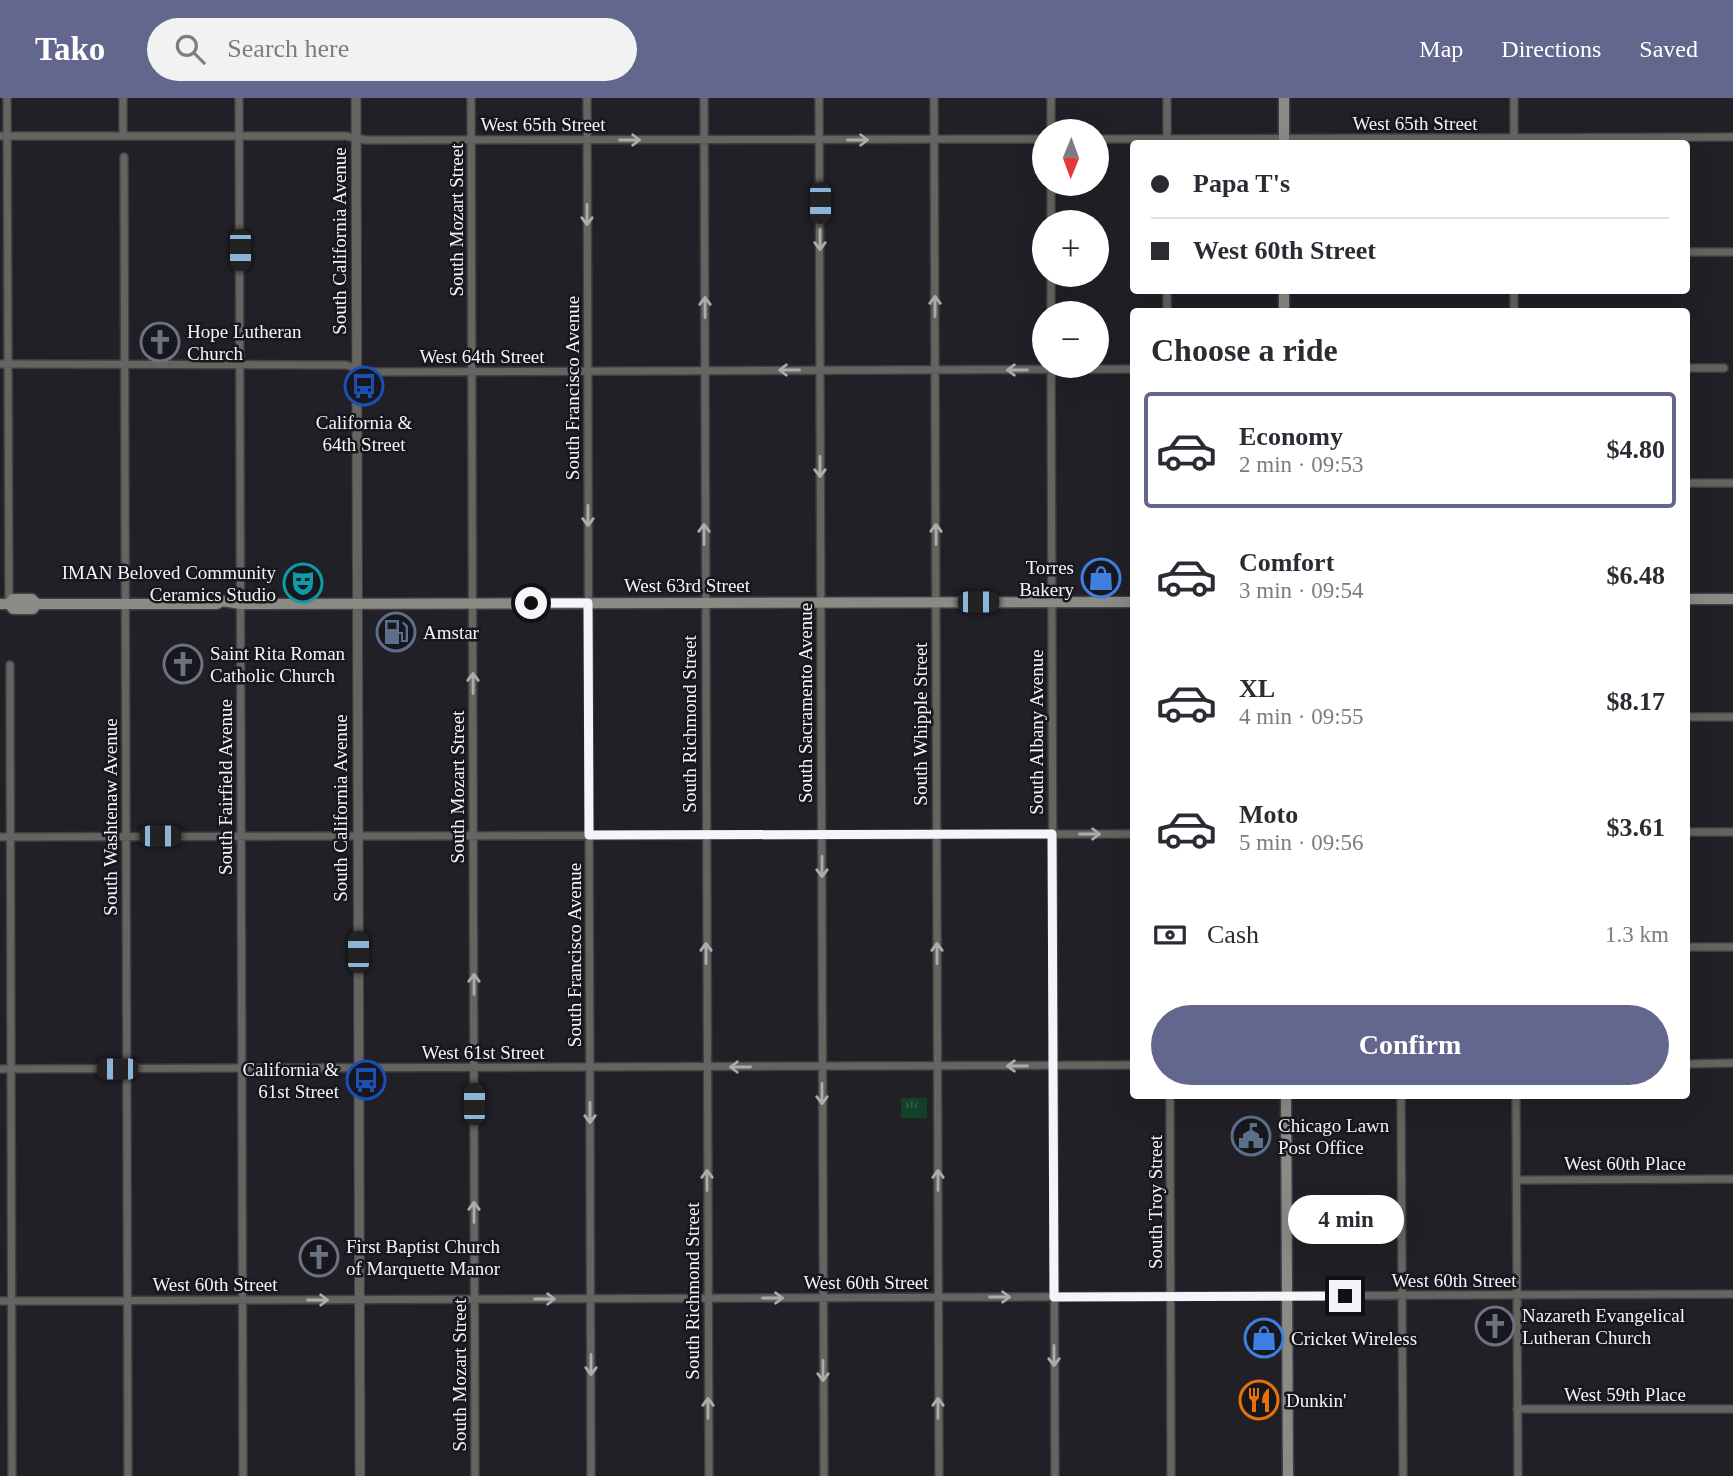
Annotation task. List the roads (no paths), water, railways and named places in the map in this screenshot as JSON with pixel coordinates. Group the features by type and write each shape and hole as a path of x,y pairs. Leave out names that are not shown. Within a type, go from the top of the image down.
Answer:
{"main road":[{"path":"1284,98 1284,140"},
{"path":"1690,599 1733,599"},
{"name":"West 63rd Street","path":"5,604 13,609 33,609 37,604 217,604 223,608 237,608 241,604 1130,602"},
{"path":"1286,1099 1288,1476"}],"street":[{"path":"5,604 4,136 7,98"},
{"path":"123,98 123,136"},
{"name":"South Fairfield Avenue","path":"239,98 243,1476"},
{"name":"South California Avenue","path":"356,98 360,1476"},
{"name":"South Mozart Street","path":"471,98 475,1476"},
{"name":"South Francisco Avenue","path":"587,98 591,1476"},
{"name":"South Richmond Street","path":"704,98 709,1476"},
{"name":"South Sacramento Avenue","path":"819,98 824,1476"},
{"name":"South Whipple Street","path":"934,98 939,1476"},
{"path":"1051,98 1051,119"},
{"path":"1167,98 1167,140"},
{"path":"1514,98 1514,140"},
{"name":"West 65th Street","path":"4,136 471,140 1032,139"},
{"name":"West 65th Street","path":"1569,140 1733,137"},
{"name":"West 65th Street","path":"1110,139 1132,140"},
{"name":"South Washtenaw Avenue","path":"124,157 128,1476"},
{"path":"1690,252 1733,252"},
{"name":"West 64th Street","path":"4,364 346,365 367,372 1032,368"},
{"path":"1690,368 1724,368"},
{"name":"West 64th Street","path":"1109,369 1130,369"},
{"name":"South Albany Avenue","path":"1051,378 1055,1476"},
{"path":"1690,483 1733,483"},
{"path":"9,665 12,1476"},
{"path":"1690,717 1733,717"},
{"path":"1690,832 1733,832"},
{"path":"0,837 1130,834"},
{"path":"1690,947 1733,947"},
{"path":"1690,1064 1733,1063"},
{"name":"West 61st Street","path":"0,1069 1130,1066"},
{"name":"South Troy Street","path":"1170,1099 1171,1476"},
{"path":"1401,1099 1403,1476"},
{"path":"1516,1099 1518,1476"},
{"name":"West 60th Place","path":"1517,1180 1733,1179"},
{"name":"West 60th Street","path":"0,1301 1733,1294"},
{"name":"West 59th Place","path":"1517,1409 1733,1409"}],"place":[{"name":"Hope Lutheran Church","path":"160,342"},
{"name":"California & 64th Street","path":"364,386"},
{"name":"Torres Bakery","path":"1101,578"},
{"name":"IMAN Beloved Community Ceramics Studio","path":"303,583"},
{"name":"Amstar","path":"396,632"},
{"name":"Saint Rita Roman Catholic Church","path":"183,664"},
{"name":"California & 61st Street","path":"366,1080"},
{"name":"Chicago Lawn Post Office","path":"1251,1136"},
{"name":"First Baptist Church of Marquette Manor","path":"319,1257"},
{"name":"Nazareth Evangelical Lutheran Church","path":"1495,1326"},
{"name":"Cricket Wireless","path":"1264,1338"},
{"name":"Dunkin'","path":"1259,1400"}]}
